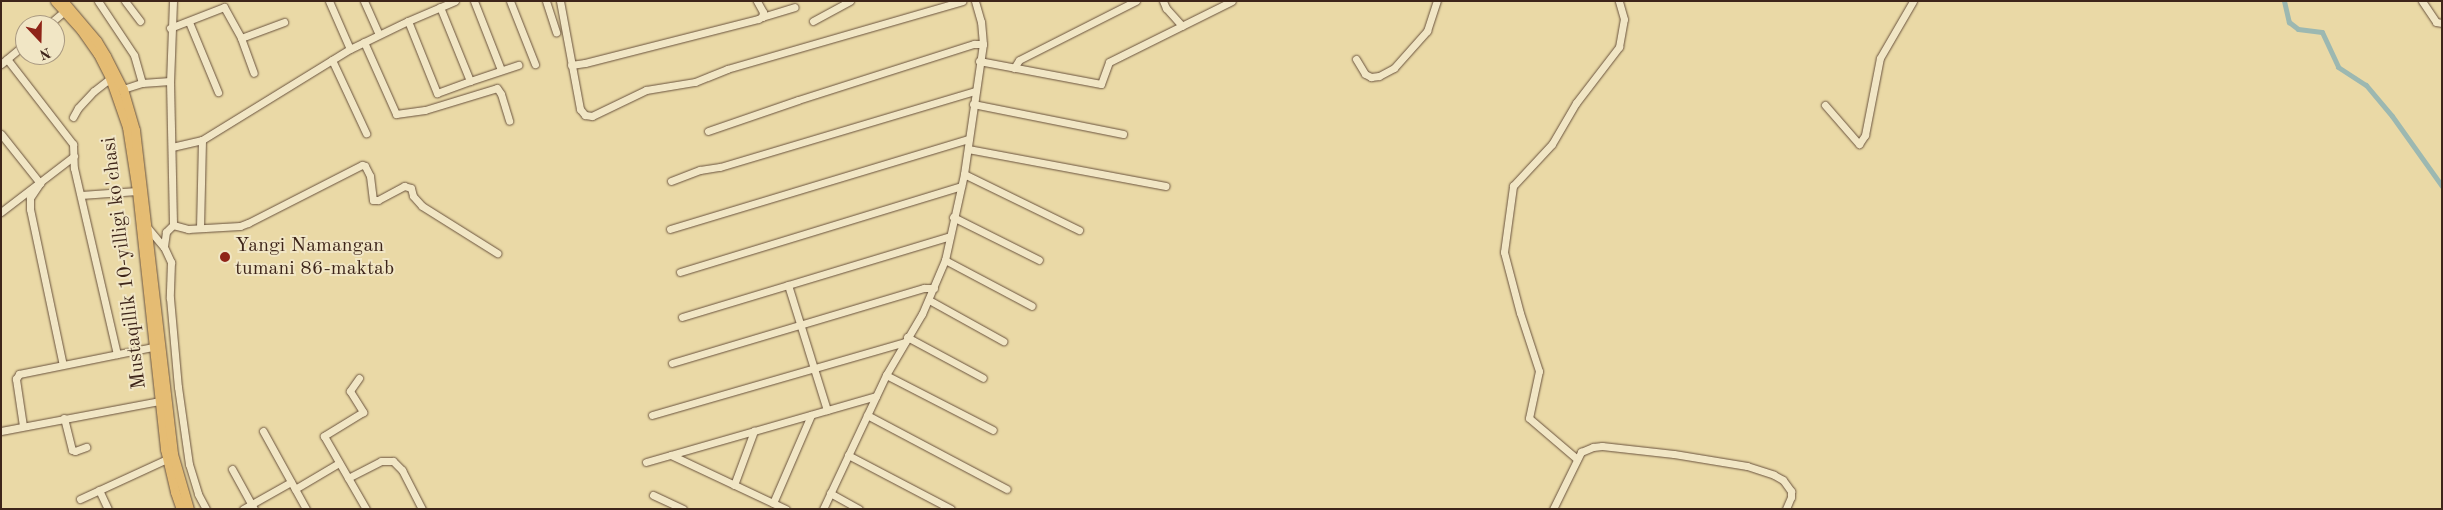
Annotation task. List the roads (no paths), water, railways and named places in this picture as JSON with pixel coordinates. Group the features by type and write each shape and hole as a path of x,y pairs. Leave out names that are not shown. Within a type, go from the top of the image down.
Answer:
{"main road":[{"name":"Mustaqillik 10-yilligi ko'chasi","path":"61,4 97,41 113,76 127,127 137,191 167,459 174,492 181,509"},
{"name":"Mustaqillik 10-yilligi ko'chasi","path":"113,76 123,88 135,130 172,445 176,470 189,509"}],"street":[{"path":"98,1 134,55 142,83"},
{"path":"125,1 140,21"},
{"path":"164,247 166,232 173,225 170,81 171,1"},
{"path":"329,1 350,49"},
{"path":"364,1 379,34"},
{"path":"172,147 202,140 350,49 454,1"},
{"path":"474,1 502,70"},
{"path":"510,1 535,64"},
{"path":"546,1 556,32"},
{"path":"560,1 580,109 585,115 592,116 646,90 695,82 727,70 962,1"},
{"path":"757,1 763,12 762,17"},
{"path":"813,20 850,1"},
{"path":"824,509 886,375 929,300 945,260 964,174 983,44 981,22 975,1"},
{"path":"1014,68 1019,60 1136,1"},
{"path":"1163,1 1166,8 1182,26"},
{"path":"980,61 1101,84 1109,62 1232,1"},
{"path":"1356,59 1363,71 1371,77 1379,76 1394,68 1428,31 1437,1"},
{"path":"1825,105 1859,144 1865,135 1880,58 1913,1"},
{"path":"2422,1 2436,22 2442,23"},
{"path":"1577,459 1529,418 1539,371 1520,313 1504,252 1513,186 1552,144 1576,103 1619,48 1624,19 1622,3"},
{"path":"54,15 61,4"},
{"path":"170,28 224,7 241,38 254,73"},
{"path":"440,7 470,81"},
{"path":"571,65 762,17 794,7"},
{"path":"408,21 437,93 518,65"},
{"path":"189,22 218,92"},
{"path":"241,38 284,22"},
{"path":"364,42 396,114 425,110 497,88 510,120"},
{"path":"708,131 974,44 983,44"},
{"path":"1,64 15,53"},
{"path":"8,59 70,139 74,156 74,168 117,354"},
{"path":"332,60 366,133"},
{"path":"73,117 78,108 113,76"},
{"path":"123,88 142,83 170,81"},
{"path":"671,181 700,170 720,167 975,91"},
{"path":"973,104 1123,134"},
{"path":"1,134 40,183"},
{"path":"670,229 969,139"},
{"path":"200,228 202,140"},
{"path":"968,149 1166,186"},
{"path":"1,212 74,156"},
{"path":"173,225 178,228 240,226 362,165 365,166 370,176 373,200 378,200 404,186 411,188 413,196 422,206 497,253"},
{"path":"964,174 1079,230"},
{"path":"40,183 30,198 30,209 63,365"},
{"path":"680,272 961,186"},
{"path":"81,195 137,191"},
{"path":"953,217 1039,260"},
{"path":"147,227 164,247 170,262 170,308 178,387 189,464 206,509"},
{"path":"682,317 950,236"},
{"path":"945,260 1032,306"},
{"path":"788,285 827,410"},
{"path":"672,363 924,288 934,288"},
{"path":"929,300 1003,341"},
{"path":"652,415 906,340 983,378"},
{"path":"23,426 16,376 153,346"},
{"path":"886,375 993,430"},
{"path":"359,378 350,390 363,412 324,436 366,509"},
{"path":"646,462 876,396"},
{"path":"1,431 160,401"},
{"path":"773,503 810,415"},
{"path":"867,415 1007,489"},
{"path":"64,418 72,450 75,451 86,447"},
{"path":"263,430 306,509"},
{"path":"734,485 754,431"},
{"path":"1553,509 1577,459 1586,449 1602,446 1674,454 1747,466 1774,475 1787,484 1791,497 1786,509"},
{"path":"670,455 786,509"},
{"path":"848,455 951,509"},
{"path":"80,499 167,459"},
{"path":"348,478 381,461 393,462 402,470 422,509"},
{"path":"244,509 340,464"},
{"path":"232,469 253,506"},
{"path":"99,490 108,509"},
{"path":"830,493 860,509"},
{"path":"652,495 683,509"}],"waterway":[{"path":"2284,1 2289,22 2298,29 2322,32 2338,67 2366,85 2392,116 2442,186"}],"place":[{"name":"Yangi Namangan tumani 86-maktab","path":"225,257"}]}
